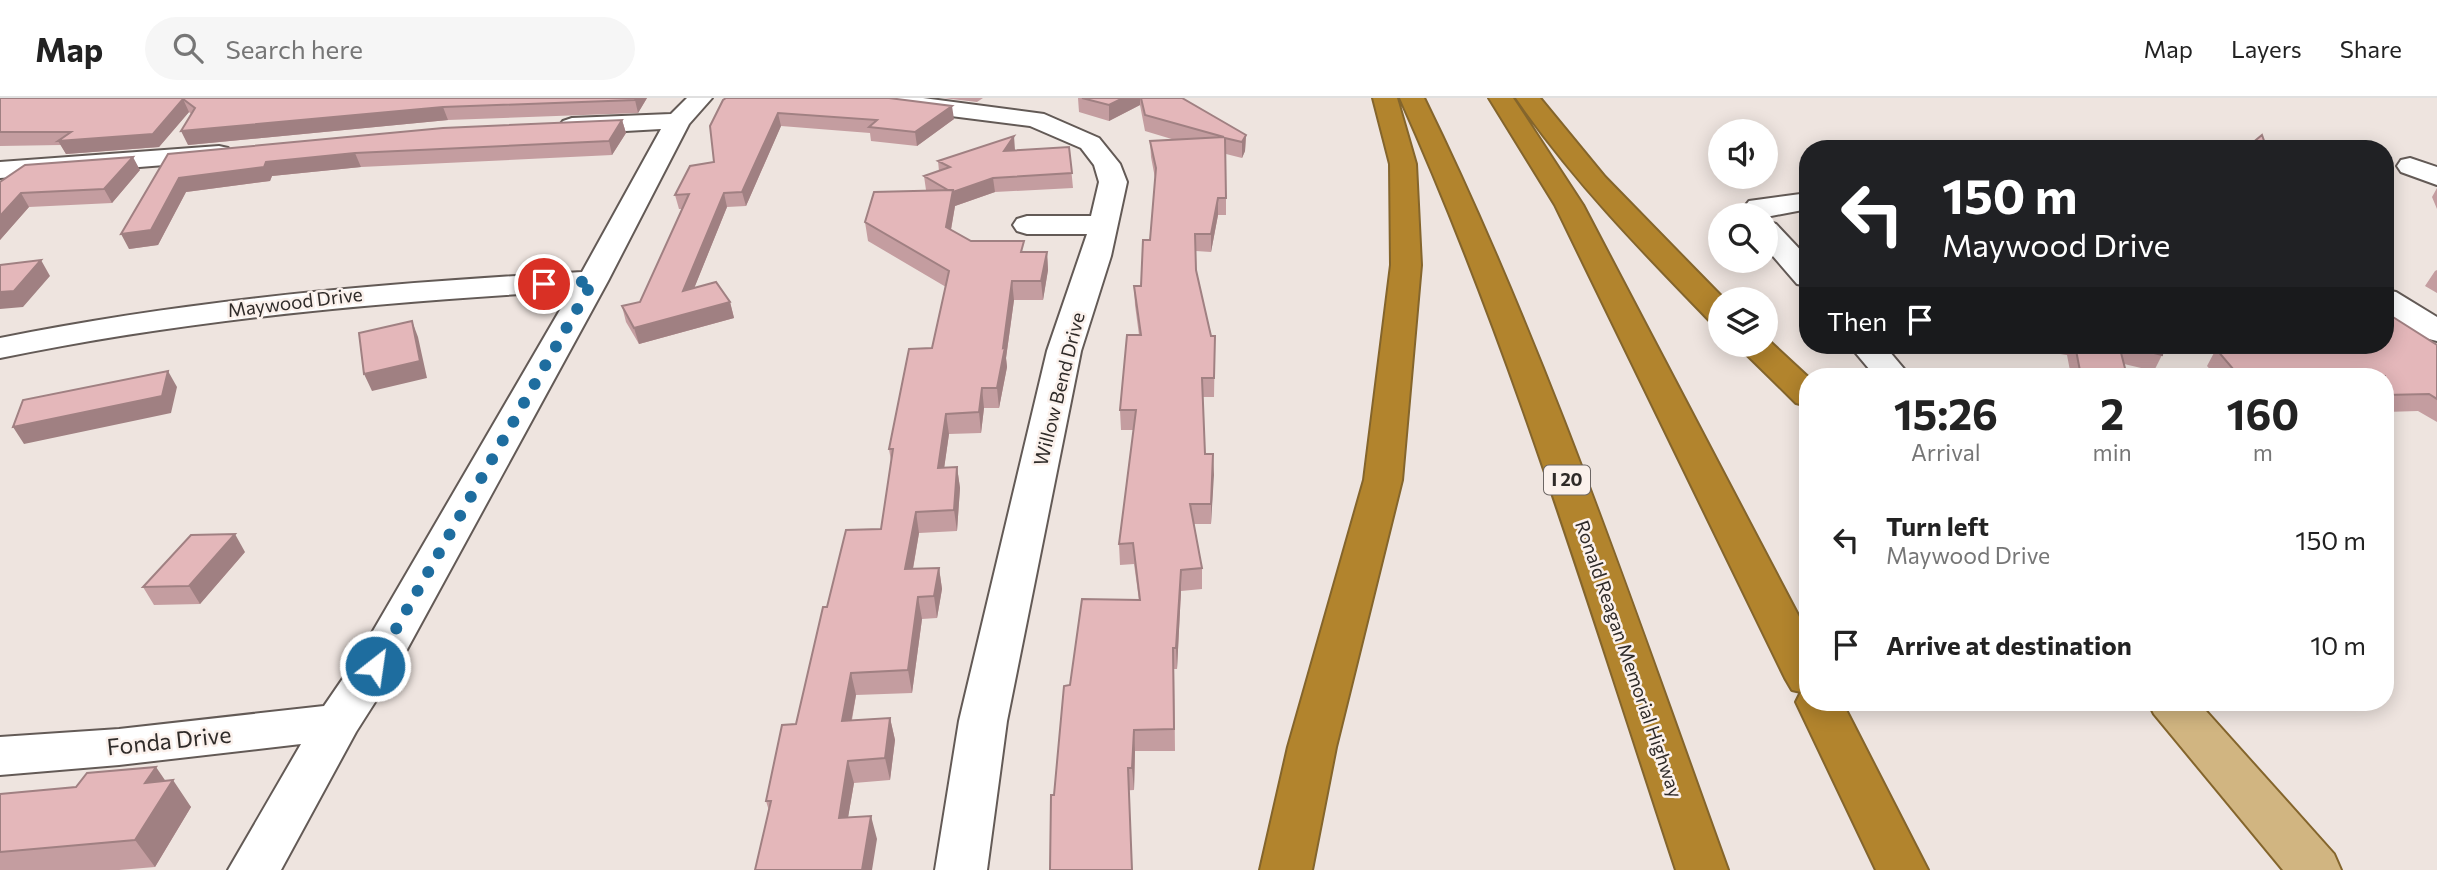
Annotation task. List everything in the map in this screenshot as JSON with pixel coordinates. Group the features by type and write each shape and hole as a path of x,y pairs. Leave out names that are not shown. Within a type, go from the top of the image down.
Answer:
{"highway":[{"path":"1286,870 1312,747 1383,480 1406,265 1403,164 1385,98"},
{"name":"Ronald Reagan Memorial Highway","path":"1412,98 1458,196 1538,396 1702,870"},
{"path":"1501,98 1569,205 1799,660"},
{"path":"1528,98 1571,156 1622,214 1708,301"},
{"path":"1767,357 1799,388"},
{"path":"1823,711 1902,870"}],"main road":[{"path":"2179,711 2315,870"}],"street":[{"name":"Willow Bend Drive","path":"864,98 1026,107 1035,119 1090,144 1107,164 1113,182 1096,256 1064,351 983,721 961,870"},
{"path":"543,127 689,110"},
{"path":"254,870 338,722 375,666 689,110"},
{"path":"0,170 237,152"},
{"path":"2410,166 2437,177"},
{"path":"1778,205 1799,202"},
{"path":"1027,225 1103,226"},
{"path":"1778,243 1799,266"},
{"name":"Maywood Drive","path":"0,348 199,314 343,296 593,281"},
{"path":"2394,305 2437,331"},
{"path":"1874,354 1885,368"},
{"name":"Fonda Drive","path":"0,756 119,747 338,722"}],"building":[{"path":"0,98 636,98 443,107 181,131 195,108 183,99 153,134 58,141 71,132 0,132"},
{"path":"726,98 889,98 952,106 915,132 869,127 877,120 778,113 742,192 724,193 683,291 716,282 730,302 634,328 622,306 640,302 689,194 675,195 690,166 714,162 710,126"},
{"path":"1082,98 1123,98 1109,105"},
{"path":"1141,98 1182,98 1246,135 1242,142 1225,138 1226,198 1218,198 1211,234 1195,234 1196,270 1211,336 1215,336 1214,378 1202,378 1205,454 1213,454 1211,504 1190,504 1202,568 1181,570 1176,648 1173,648 1174,729 1134,730 1132,768 1128,768 1132,870 1050,870 1051,795 1054,795 1064,686 1070,685 1082,599 1140,600 1133,543 1119,544 1136,410 1120,410 1127,335 1141,335 1134,286 1141,286 1143,240 1150,240 1156,168 1150,141 1224,137 1145,115"},
{"path":"622,120 609,141 355,153 266,162 264,167 179,178 151,230 121,234 168,154 443,128"},
{"path":"1014,136 1004,151 1069,147 1072,173 993,178 953,192 924,176 950,167 938,161"},
{"path":"133,157 104,189 21,193 0,216 0,182 25,165"},
{"path":"953,190 946,227 971,241 1024,241 1021,252 1047,252 1041,281 1012,281 1003,348 1005,347 997,388 982,388 979,412 946,414 938,468 957,467 954,510 916,512 905,569 939,568 934,596 918,597 908,670 851,673 842,721 890,718 885,758 848,761 839,818 871,816 862,870 755,870 771,801 766,801 782,725 796,724 823,607 827,607 846,530 881,529 893,449 889,449 909,349 932,348 949,271 865,222 874,192"},
{"path":"41,260 14,291 0,292 0,265"},
{"path":"2394,318 2437,345 2437,399 2429,394 2394,395 2394,368 2232,368 2220,354 2394,354"},
{"path":"412,321 420,361 364,374 359,333"},
{"path":"2077,354 2121,354 2125,368 2079,368"},
{"path":"168,371 162,396 13,427 23,400"},
{"path":"235,534 189,586 143,587 191,535"},
{"path":"156,767 145,783 173,780 135,840 0,852 0,794 76,787 87,773"}],"route":[{"path":"375,666 593,281 544,284"}]}
